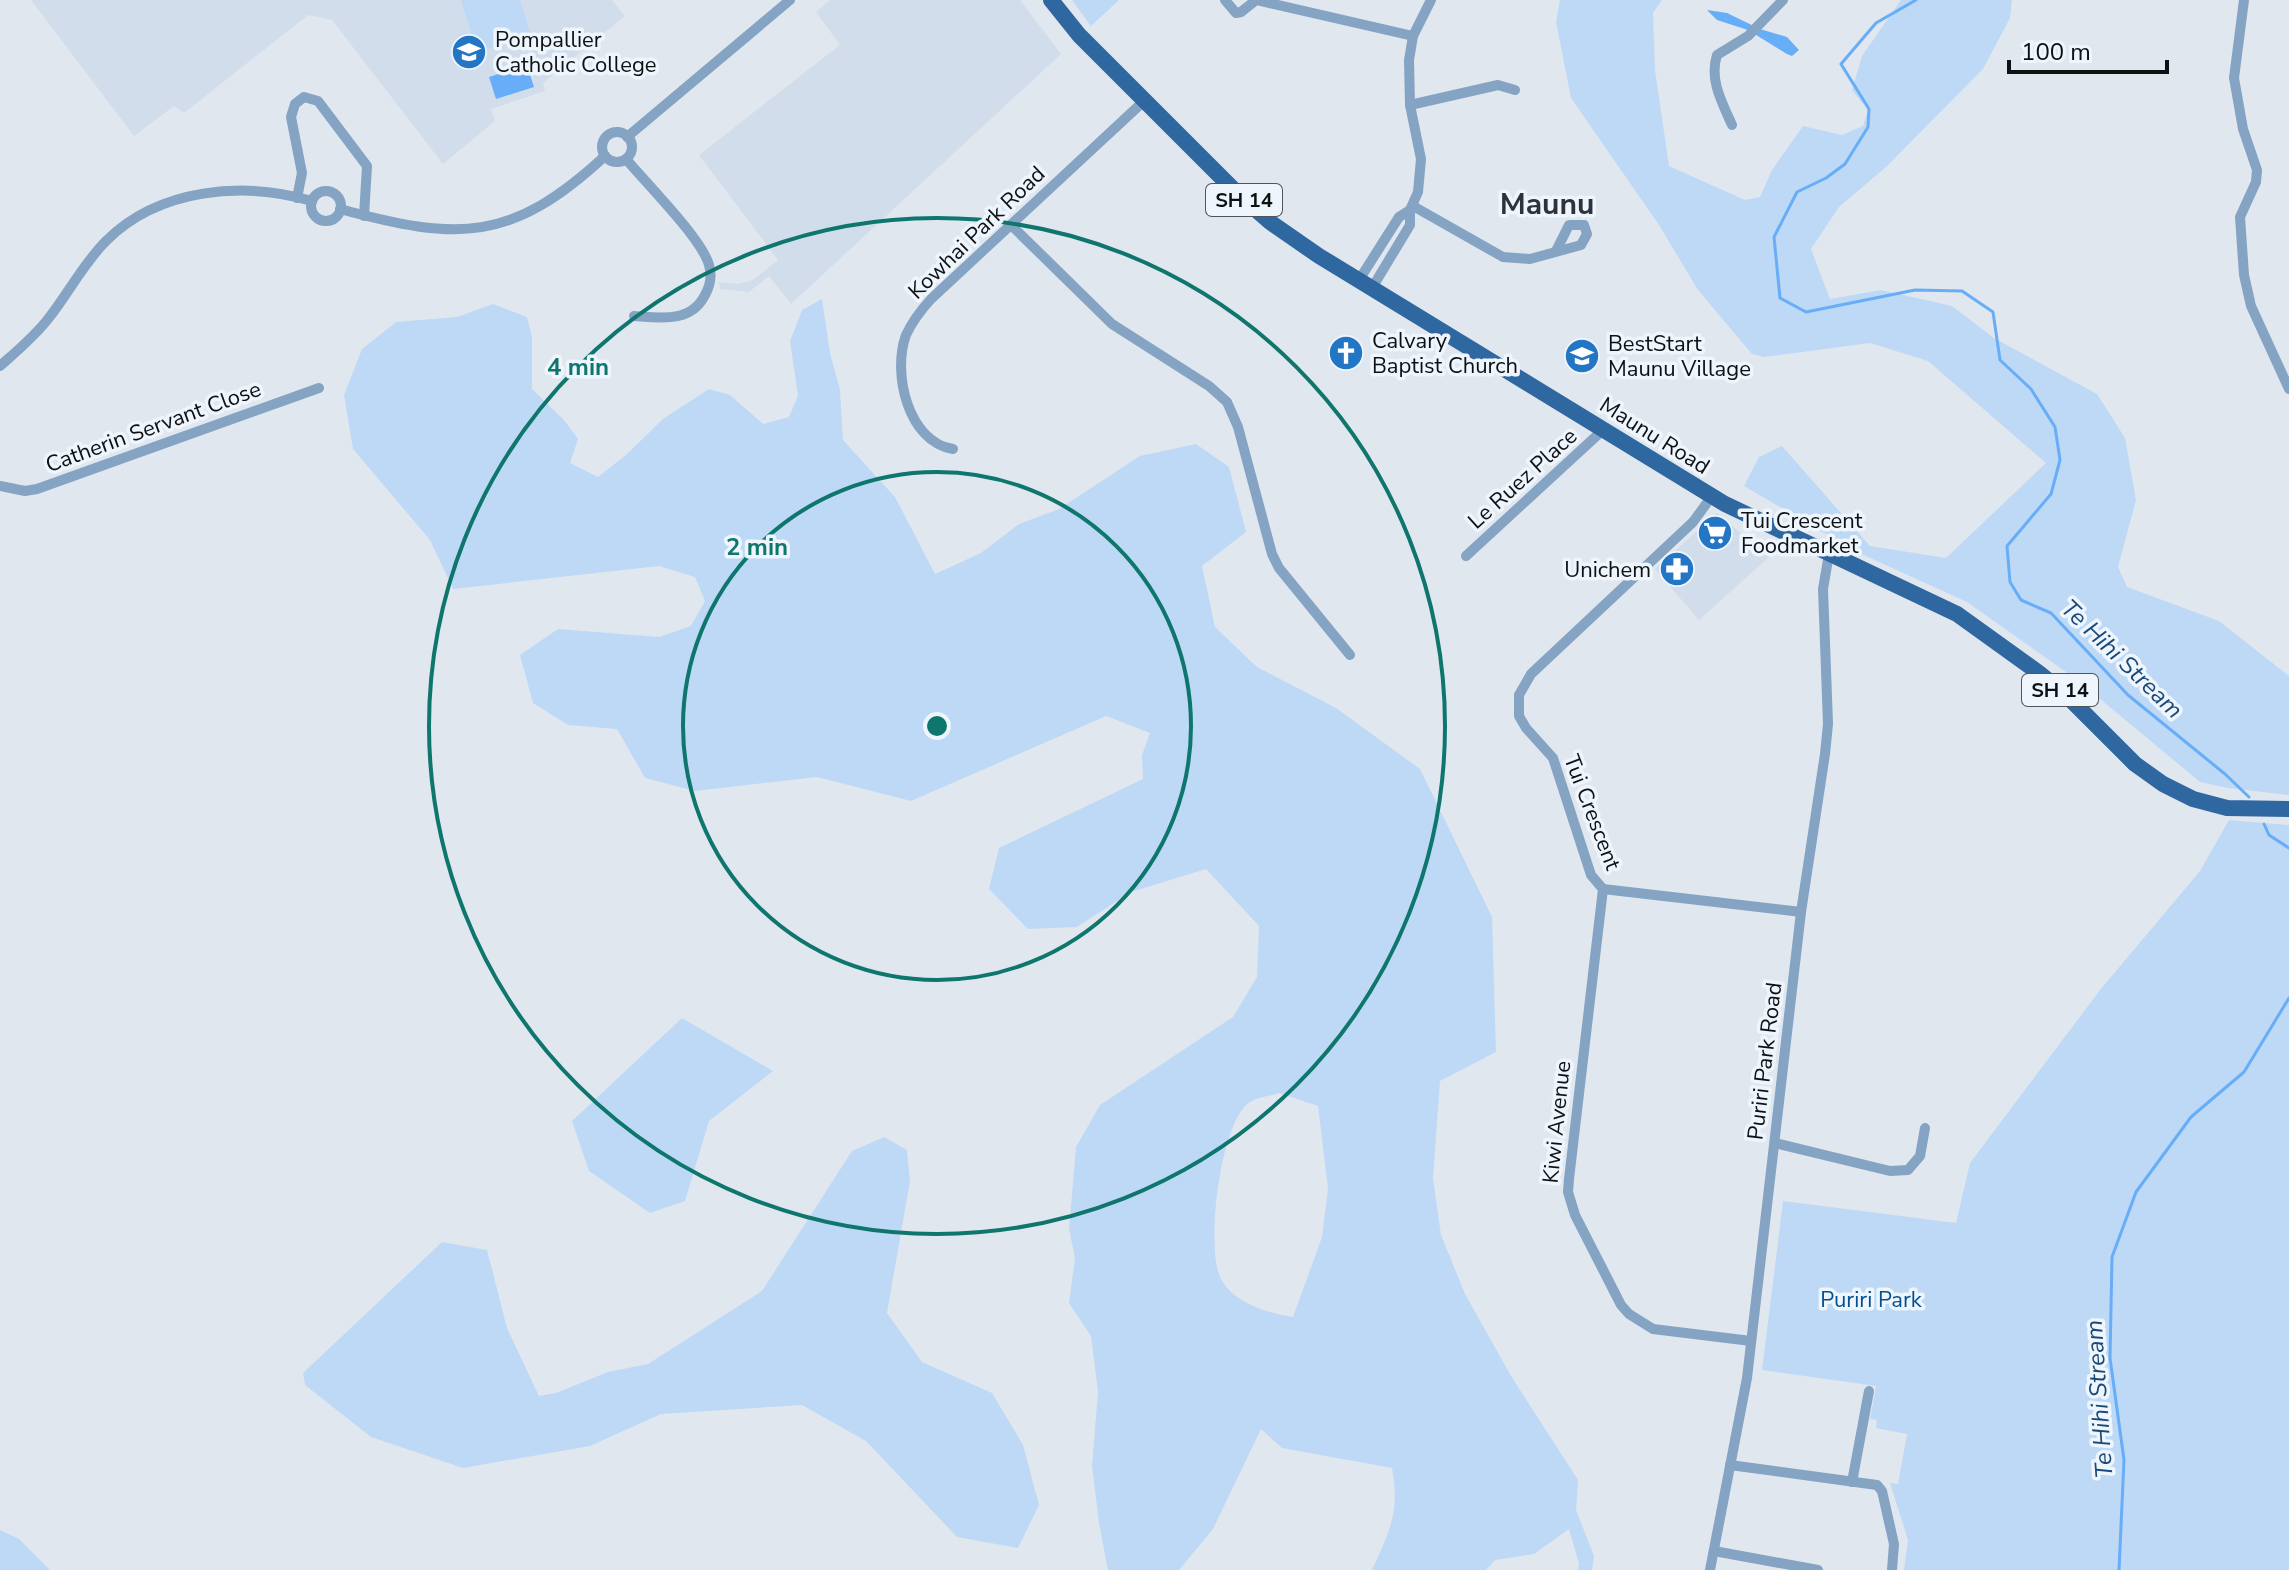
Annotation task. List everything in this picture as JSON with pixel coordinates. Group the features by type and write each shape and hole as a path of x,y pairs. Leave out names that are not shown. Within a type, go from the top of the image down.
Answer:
{"main road":[{"name":"Maunu Road","path":"1051,0 1079,35 1144,101 1270,222 1365,284 1712,496 1829,554 1928,598 1987,633 2066,695 2135,764 2163,784 2193,799 2227,808 2289,809"}],"street":[{"path":"627,137 790,0"},
{"path":"1225,0 1236,13 1256,0 1413,36"},
{"path":"1365,284 1399,217 1411,208 1418,192 1421,159 1410,105 1408,72 1413,36 1431,0"},
{"path":"2244,0 2234,78 2243,129 2257,170 2256,182 2240,217 2244,275 2251,306 2289,389"},
{"path":"1732,125 1712,68 1717,55 1748,36 1780,3"},
{"path":"1410,105 1498,85 1515,90"},
{"path":"297,198 302,173 291,117 295,104 304,97 318,101 367,166 364,216"},
{"name":"Kowhai Park Road","path":"953,449 933,442 910,409 901,369 905,337 931,299 1144,101"},
{"path":"619,132 627,137 632,146 626,159 612,162 605,156 602,147 605,137 619,132"},
{"path":"340,209 414,228 444,231 474,229 504,222 546,204 605,156"},
{"path":"626,159 700,245 710,268 707,292 694,310 673,319 634,316"},
{"path":"0,366 45,324 95,253 132,219 187,197 221,191 249,191 312,201"},
{"path":"330,192 340,200 340,209 333,219 320,220 312,210 312,201 317,194 330,192"},
{"path":"1411,208 1503,257 1530,259 1556,251"},
{"path":"1011,225 1112,324 1209,386 1227,402 1234,414 1279,568 1350,655"},
{"name":"Catherin Servant Close","path":"0,486 25,491 37,489 319,388"},
{"name":"Le Ruez Place","path":"1466,556 1604,429"},
{"name":"Tui Crescent","path":"1712,496 1693,522 1531,674 1519,695 1519,716 1553,758 1591,875 1603,889 1801,912"},
{"name":"Puriri Park Road","path":"1710,1570 1747,1378 1801,912 1825,754 1828,724 1823,589 1829,554"},
{"name":"Kiwi Avenue","path":"1603,889 1569,1179 1570,1204 1621,1305 1641,1324 1668,1332 1751,1341"},
{"path":"1775,1143 1890,1171 1908,1170 1920,1156 1925,1128"},
{"path":"1852,1482 1869,1391"},
{"path":"1730,1465 1877,1485 1882,1491 1894,1544 1892,1570"},
{"path":"1714,1551 1818,1570"}],"shaded area":[{"name":"Pompallier Catholic College","path":"31,0 612,0 625,16 543,83 545,91 491,109 495,121 443,164 332,20 308,15 184,113 174,106 134,136"},
{"path":"830,0 1020,0 1061,54 791,304 769,276 749,292 720,289 719,282 738,284 753,280 778,260 699,155 840,45 816,12"},
{"path":"1717,513 1769,557 1699,620 1655,569"}],"green space":[{"path":"461,0 520,0 531,36 477,52"},
{"path":"1072,0 1119,0 1091,26"},
{"path":"1560,0 1662,0 1653,13 1655,70 1669,166 1745,200 1760,197 1772,170 1803,126 1842,135 1863,126 1868,110 1852,90 1862,56 1901,0 2012,0 2010,18 1983,69 1886,167 1839,207 1811,249 1830,299 1881,290 1952,306 1994,338 2097,394 2125,438 2136,500 2118,567 2127,587 2219,621 2289,676 2289,795 2200,782 2076,679 1967,602 1857,552 1744,486 1759,457 1782,446 1870,546 1946,558 2046,463 1928,361 1870,343 1764,357 1752,354 1698,290 1659,225 1571,98 1556,22"},
{"path":"822,299 830,353 840,390 843,440 895,497 935,574 981,553 1019,524 1059,509 1140,456 1196,444 1229,467 1246,532 1202,566 1215,627 1257,667 1336,708 1420,769 1492,917 1496,1052 1440,1081 1433,1178 1441,1235 1465,1294 1511,1376 1578,1480 1576,1510 1594,1556 1592,1570 1578,1570 1569,1529 1534,1554 1495,1560 1486,1570 1372,1570 1392,1520 1395,1497 1392,1468 1282,1448 1261,1429 1213,1529 1179,1570 1108,1570 1092,1466 1098,1392 1091,1336 1069,1303 1075,1258 1069,1229 1076,1147 1100,1105 1233,1017 1257,977 1259,926 1206,869 1131,892 1077,927 1028,929 989,889 999,848 1143,779 1142,755 1150,733 1106,716 911,801 817,777 695,791 645,778 617,729 568,725 533,703 520,655 558,629 659,637 691,626 705,601 695,577 659,566 453,589 430,540 353,449 344,395 362,349 396,322 457,317 493,304 527,317 532,337 532,389 564,420 578,439 570,463 598,477 663,419 709,389 730,395 763,424 789,417 798,396 790,341 802,310","holes":["1279,1093 1318,1106 1328,1189 1322,1237 1293,1317 1273,1313 1242,1300 1220,1277 1215,1239 1218,1185 1231,1133 1250,1102"]},
{"name":"Puriri Park","path":"2229,820 2289,825 2289,1570 1904,1570 1908,1540 1890,1483 1898,1484 1907,1434 1876,1428 1877,1420 1870,1419 1876,1386 1762,1370 1783,1201 1956,1223 1970,1163 2100,990 2200,871"},
{"path":"682,1018 773,1071 709,1121 685,1201 650,1213 589,1171 572,1121"},
{"path":"884,1137 907,1150 910,1181 887,1313 922,1362 992,1393 1023,1445 1039,1505 1018,1548 957,1537 866,1441 802,1405 661,1414 590,1446 463,1468 371,1437 305,1385 303,1373 442,1242 487,1250 507,1328 539,1396 556,1393 608,1372 648,1364 762,1291 852,1151"},
{"path":"0,1530 19,1539 50,1570 0,1570"}],"water":[{"path":"1707,10 1727,13 1760,29 1787,37 1799,50 1792,56 1787,54 1748,30 1717,20"},
{"path":"527,65 534,87 496,99 489,77"}],"waterway":[{"name":"Te Hihi Stream","path":"1916,0 1876,23 1841,64 1869,109 1868,127 1845,164 1826,178 1797,192 1774,237 1780,298 1806,312 1915,290 1962,291 1993,312 2000,360 2031,389 2055,427 2060,460 2051,494 2007,546 2010,582 2021,600 2051,613 2128,695 2249,797"},
{"name":"Te Hihi Stream","path":"2264,824 2269,835 2289,848"},
{"name":"Te Hihi Stream","path":"2119,1570 2124,1460 2110,1358 2112,1257 2136,1192 2191,1117 2244,1072 2289,998"}],"place":[{"name":"Pompallier Catholic College","path":"469,52"},
{"name":"Calvary Baptist Church","path":"1346,353"},
{"name":"BestStart Maunu Village","path":"1582,356"},
{"name":"Tui Crescent Foodmarket","path":"1715,533"},
{"name":"Unichem","path":"1677,569"}],"district":[{"name":"Maunu","path":"1547,204"}]}
